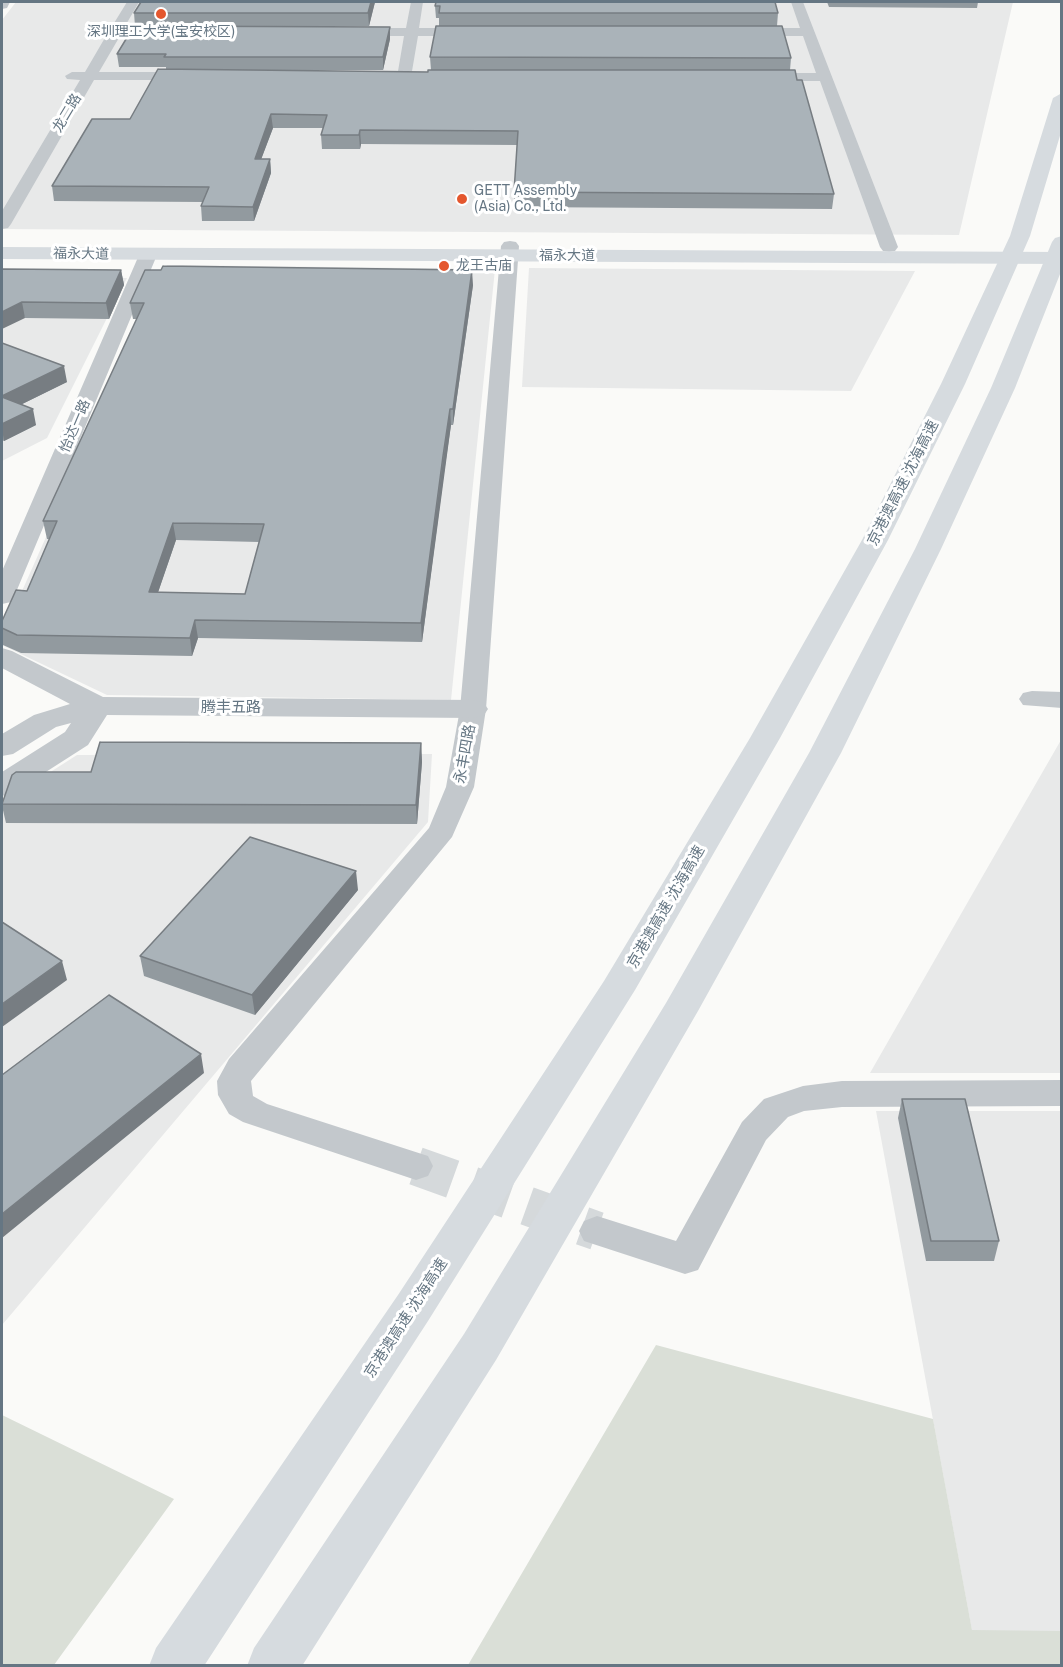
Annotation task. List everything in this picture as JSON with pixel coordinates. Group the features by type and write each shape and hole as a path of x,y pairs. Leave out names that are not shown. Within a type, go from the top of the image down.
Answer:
{"main road":[{"name":"京港澳高速 沈海高速","path":"174,1665 412,1308 617,990 765,738 875,540 953,384 1006,270 1020,236 1062,98"},
{"name":"福永大道","path":"2,243 510,251 1059,255"},
{"name":"福永大道","path":"2,253 148,255 890,247 1059,255"},
{"path":"2,262 79,254"},
{"path":"272,1665 480,1347 680,1011 802,794 928,549 1003,388 1059,255"}],"street":[{"name":"龙二路","path":"2,224 89,76 118,2"},
{"name":"龙二路","path":"49,115 72,76 133,2"},
{"path":"404,76 417,2"},
{"path":"798,2 890,247"},
{"path":"107,32 186,32"},
{"path":"341,32 494,32"},
{"path":"727,32 809,32"},
{"path":"72,76 206,76"},
{"path":"744,77 826,77"},
{"name":"永丰四路","path":"416,1166 255,1113 241,1105 235,1095 234,1081 240,1068 442,831 460,787 473,709 510,251"},
{"name":"怡达一路","path":"2,597 148,255"},
{"name":"腾丰五路","path":"2,657 97,706 473,709"},
{"path":"1032,699 1062,699"},
{"path":"2,747 45,721 97,706"},
{"path":"2,786 78,738 97,706"},
{"path":"597,1231 685,1259 754,1131 776,1108 803,1099 842,1094 1062,1093"}],"shaded area":[{"path":"16,2 1013,2 959,235 2,229 2,20"},
{"path":"167,265 495,269 451,700 107,695 2,645 2,636"},
{"path":"529,268 915,271 851,391 522,387"},
{"path":"2,277 127,278 47,438 2,461"},
{"path":"1061,740 1061,1073 870,1073 981,879"},
{"path":"432,754 428,822 2,1325 2,803 77,755"},
{"path":"876,1111 1061,1111 1061,1631 972,1631"},
{"path":"656,1345 933,1419 972,1630 1061,1631 1061,1665 468,1665"},
{"path":"2,1415 174,1499 54,1665 2,1665"}],"building":[{"path":"141,2 371,2 368,13 134,13"},
{"path":"436,2 775,2 778,13 439,13 440,6 435,6"},
{"path":"134,26 390,27 383,57 164,57 166,54 117,54"},
{"path":"436,26 782,26 791,58 430,57"},
{"path":"158,69 428,72 428,70 795,70 797,80 802,80 834,194 514,192 518,131 360,130 359,135 321,135 327,115 271,114 255,159 270,159 253,207 201,206 209,187 52,186 92,119 130,119"},
{"path":"163,266 472,270 453,409 450,409 443,456 421,623 195,620 190,638 17,635 2,628 2,621 16,590 27,591 57,521 43,521 144,303 130,303 145,270 161,270","holes":["173,523 264,524 245,594 149,592"]},
{"path":"2,269 121,270 106,303 22,302 2,312"},
{"path":"2,343 64,366 2,396"},
{"path":"2,397 33,409 2,424"},
{"path":"100,742 421,743 416,805 2,804 12,775 16,772 91,772"},
{"path":"250,837 356,871 252,995 140,956"},
{"path":"2,922 62,961 2,1004"},
{"path":"109,995 201,1054 2,1214 2,1075"},
{"path":"902,1099 965,1099 999,1241 931,1241"}],"tunnel":[{"path":"416,1166 597,1231"}],"place":[{"name":"深圳理工大学(宝安校区)","path":"161,14"},
{"name":"GETT Assembly (Asia) Co., Ltd.","path":"462,199"},
{"name":"龙王古庙","path":"444,266"}]}
